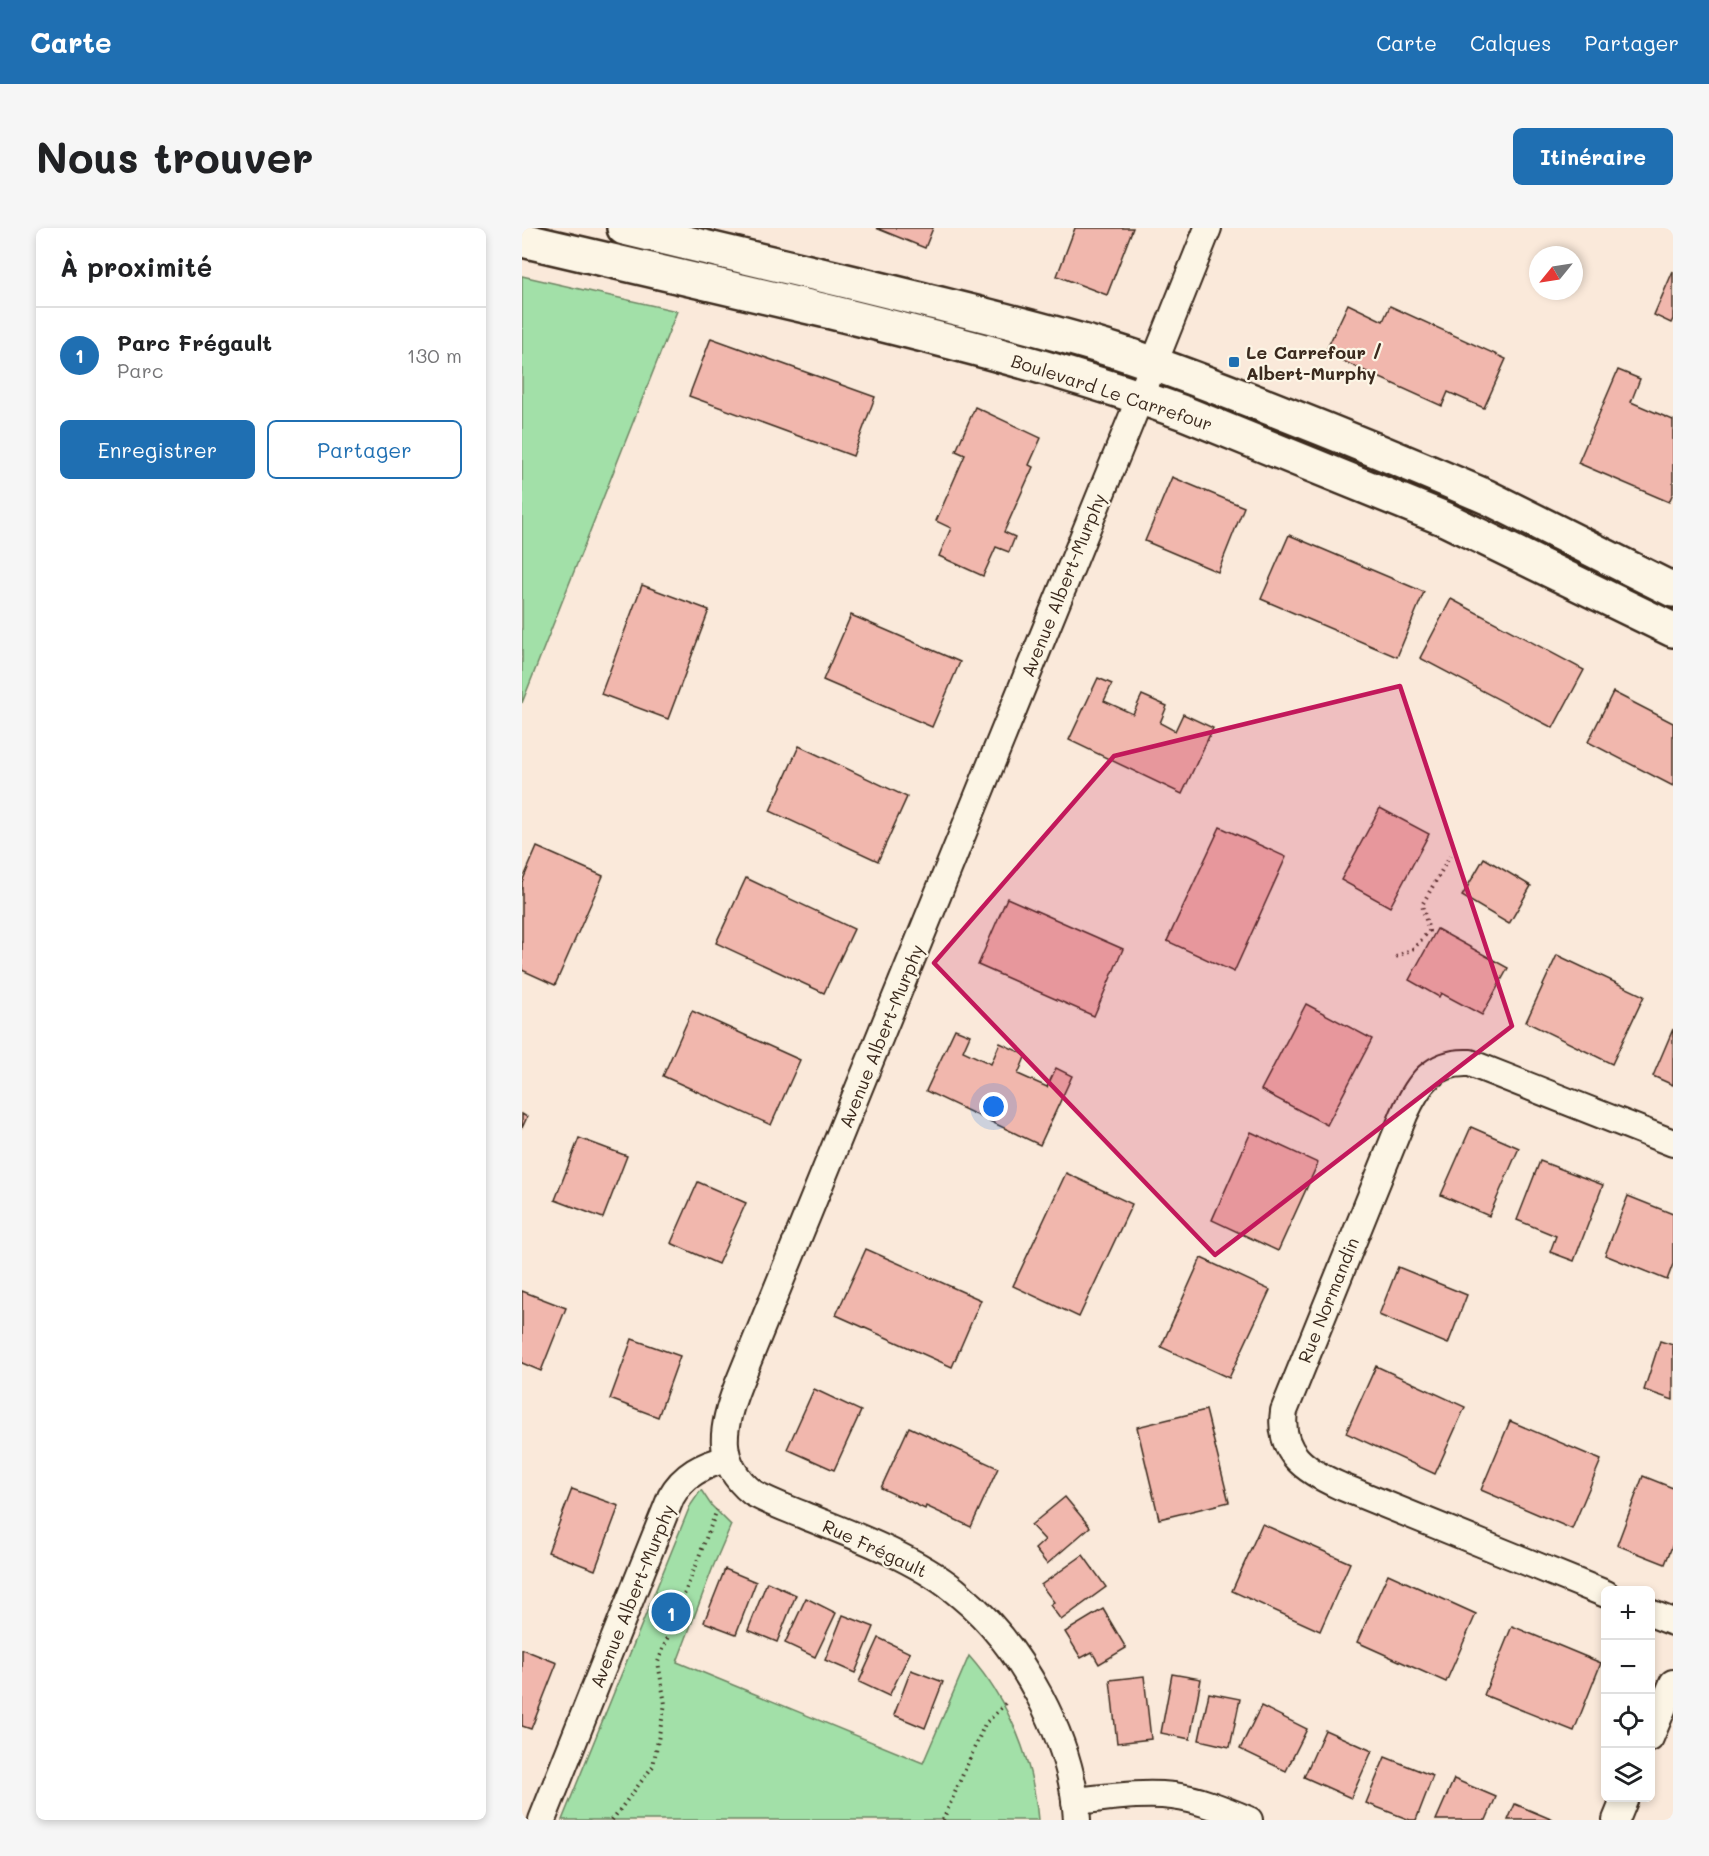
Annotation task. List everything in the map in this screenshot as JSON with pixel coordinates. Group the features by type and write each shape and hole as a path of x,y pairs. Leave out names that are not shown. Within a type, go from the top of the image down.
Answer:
{"street":[{"name":"Boulevard Le Carrefour","path":"624,228 965,310 1094,344 1153,364 1281,412 1456,484 1673,590"},
{"name":"Avenue Albert-Murphy","path":"542,1820 676,1487 695,1471 727,1459 724,1442 725,1426 735,1394 1208,228"},
{"name":"Boulevard Le Carrefour","path":"522,240 901,329 1140,398 1445,519 1673,630"},
{"name":"Rue Normandin","path":"1601,1592 1312,1472 1297,1459 1286,1442 1282,1422 1284,1411 1404,1114 1419,1087 1436,1071 1456,1063 1470,1063 1673,1143"},
{"name":"Rue Frégault","path":"727,1459 740,1482 753,1493 909,1561 946,1583 975,1609 1010,1649 1040,1697 1070,1768 1076,1811"},
{"path":"1655,1615 1673,1622"},
{"path":"1655,1726 1673,1683"},
{"path":"1076,1811 1115,1797 1174,1796 1249,1820"},
{"path":"1616,1820 1623,1802"}],"path":[{"path":"1396,957 1414,948 1429,931 1422,905 1450,856"},
{"path":"612,1820 653,1766 665,1704 658,1662 717,1510"},
{"path":"942,1820 986,1724 1006,1703"}],"highlighted area":[{"path":"1400,686 1512,1026 1215,1255 934,963 1114,756"}],"green space":[{"path":"522,276 677,311 522,703"},
{"path":"701,1490 711,1505 731,1525 677,1662 923,1763 969,1656 996,1692 1017,1732 1031,1775 1038,1820 562,1820 690,1506"}],"building":[{"path":"876,228 933,228 925,248"},
{"path":"1075,228 1133,228 1107,295 1057,276"},
{"path":"1673,271 1673,319 1671,323 1654,315"},
{"path":"1348,304 1383,321 1390,306 1506,359 1484,408 1448,392 1442,406 1325,353"},
{"path":"711,338 875,397 853,456 689,396"},
{"path":"1618,370 1640,379 1631,402 1673,420 1673,493 1669,502 1578,463"},
{"path":"975,407 1041,438 1029,465 1033,467 1004,532 1015,537 1009,552 996,547 983,576 939,556 951,528 936,521 965,455 956,451"},
{"path":"1172,477 1244,507 1218,572 1145,541"},
{"path":"1289,535 1424,592 1397,657 1261,599"},
{"path":"642,585 709,610 668,719 601,694"},
{"path":"1451,599 1584,670 1553,728 1420,658"},
{"path":"851,615 960,662 932,727 823,680"},
{"path":"1098,678 1112,684 1104,701 1133,714 1142,695 1167,706 1160,723 1175,731 1183,714 1213,728 1182,794 1069,740"},
{"path":"1613,692 1673,723 1673,786 1588,742"},
{"path":"799,746 907,797 878,861 770,811"},
{"path":"1380,808 1429,834 1390,907 1341,880"},
{"path":"1220,827 1286,857 1234,972 1167,941"},
{"path":"537,847 603,876 555,985 522,970 522,882"},
{"path":"1484,858 1531,886 1509,924 1462,896"},
{"path":"746,878 854,929 824,993 716,943"},
{"path":"1007,898 1123,949 1094,1016 978,965"},
{"path":"1437,929 1508,968 1482,1015 1441,993 1439,997 1409,980"},
{"path":"1557,955 1644,996 1612,1064 1526,1022"},
{"path":"1306,1004 1372,1039 1327,1125 1261,1090"},
{"path":"692,1011 800,1060 771,1125 663,1076"},
{"path":"955,1029 970,1035 963,1051 991,1064 1000,1043 1026,1055 1018,1074 1047,1087 1056,1068 1072,1076 1040,1145 926,1091"},
{"path":"1673,1029 1673,1085 1653,1076"},
{"path":"522,1114 527,1117 522,1128"},
{"path":"1471,1127 1519,1148 1489,1216 1441,1195"},
{"path":"1251,1132 1318,1163 1278,1251 1212,1220"},
{"path":"579,1138 627,1156 603,1218 555,1200"},
{"path":"1540,1161 1603,1185 1574,1261 1550,1252 1556,1236 1517,1220"},
{"path":"1066,1173 1132,1204 1079,1317 1013,1286"},
{"path":"698,1182 746,1203 718,1264 671,1243"},
{"path":"1628,1196 1673,1214 1673,1264 1667,1280 1605,1255"},
{"path":"866,1249 981,1300 952,1367 836,1315"},
{"path":"1201,1258 1270,1290 1229,1378 1161,1347"},
{"path":"1398,1267 1467,1295 1448,1344 1379,1315"},
{"path":"522,1291 566,1308 541,1371 522,1363"},
{"path":"632,1339 680,1356 658,1417 610,1399"},
{"path":"1660,1341 1673,1345 1673,1400 1644,1390"},
{"path":"1376,1366 1465,1407 1435,1474 1346,1433"},
{"path":"814,1389 861,1411 834,1470 787,1449"},
{"path":"1206,1410 1229,1502 1159,1519 1137,1427"},
{"path":"1510,1421 1601,1460 1572,1529 1481,1490"},
{"path":"909,1427 998,1468 971,1527 881,1488"},
{"path":"1643,1476 1673,1488 1673,1544 1665,1564 1617,1545"},
{"path":"572,1489 619,1506 595,1570 548,1552"},
{"path":"1065,1497 1090,1527 1047,1564 1035,1549 1045,1540 1031,1525"},
{"path":"1262,1524 1350,1563 1320,1631 1232,1591"},
{"path":"1083,1555 1106,1587 1061,1620 1050,1605 1054,1602 1041,1585"},
{"path":"725,1569 756,1582 736,1634 704,1622"},
{"path":"1388,1574 1476,1614 1446,1682 1357,1642"},
{"path":"767,1582 796,1595 777,1642 748,1630"},
{"path":"806,1598 836,1613 815,1657 785,1643"},
{"path":"1103,1609 1126,1648 1099,1664 1092,1652 1081,1658 1065,1632"},
{"path":"843,1615 874,1627 855,1673 825,1660"},
{"path":"1512,1626 1601,1663 1574,1731 1484,1695"},
{"path":"879,1638 910,1653 889,1696 859,1682"},
{"path":"522,1649 557,1663 531,1729 522,1726"},
{"path":"911,1670 943,1682 925,1728 894,1715"},
{"path":"1172,1674 1201,1679 1190,1739 1161,1733"},
{"path":"1144,1676 1151,1739 1117,1743 1110,1680"},
{"path":"1209,1693 1240,1699 1230,1747 1199,1740"},
{"path":"1261,1706 1307,1729 1286,1771 1240,1749"},
{"path":"1325,1730 1372,1751 1351,1798 1304,1777"},
{"path":"1385,1757 1433,1776 1416,1820 1410,1820 1366,1803"},
{"path":"1454,1779 1496,1797 1486,1820 1436,1820"},
{"path":"1515,1804 1553,1820 1508,1820"}],"place":[{"name":"Le Carrefour / Albert-Murphy","path":"1234,362"},
{"name":"Parc Frégault","path":"671,1612"}]}
